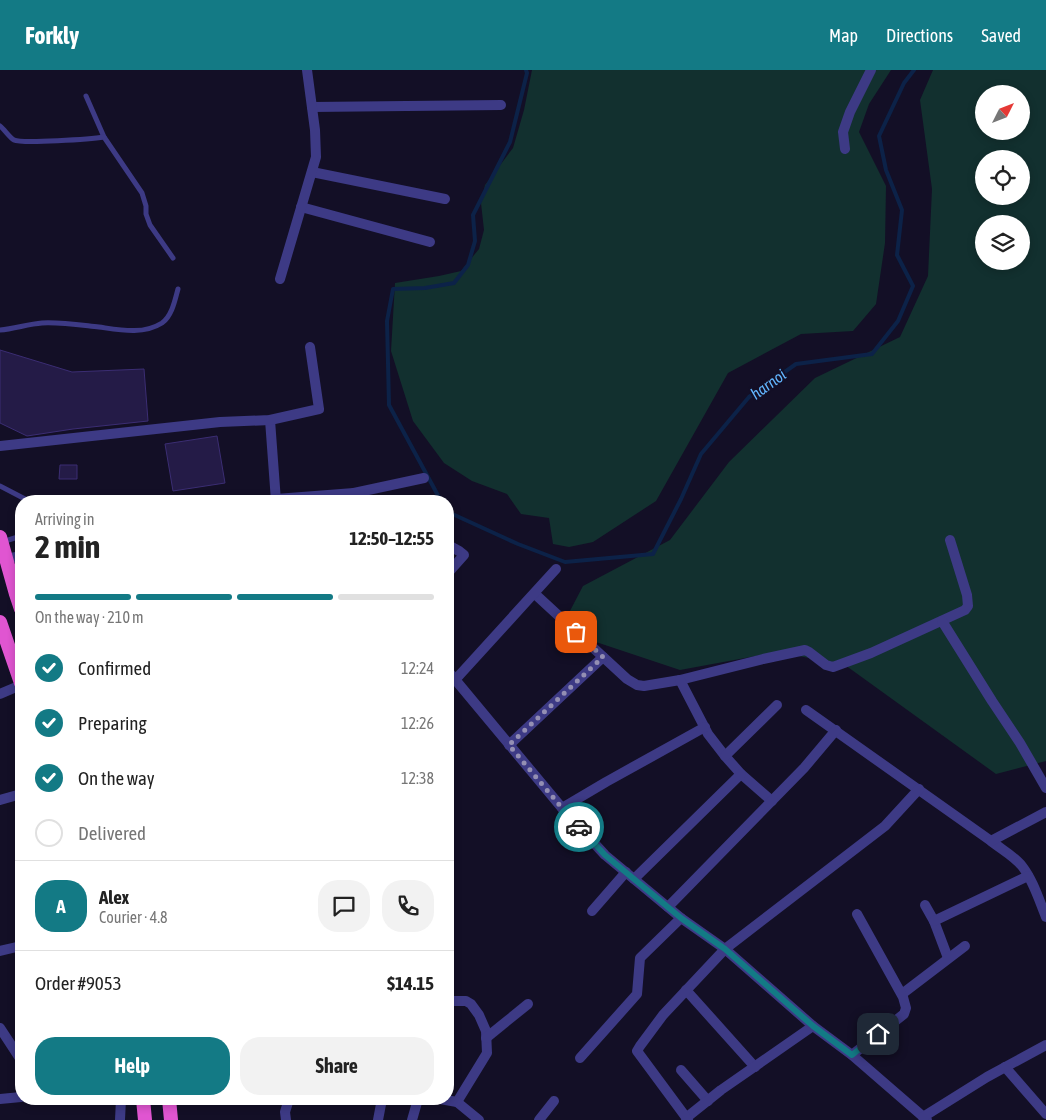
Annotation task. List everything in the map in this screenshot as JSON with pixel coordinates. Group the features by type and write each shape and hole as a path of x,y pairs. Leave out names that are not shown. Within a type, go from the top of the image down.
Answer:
{"highway":[{"path":"1,539 6,559 15,574"},
{"path":"0,622 15,666"},
{"path":"144,1105 145,1120"},
{"path":"170,1105 171,1120"}],"street":[{"path":"280,279 316,157 315,130 307,70"},
{"path":"845,148 843,132 850,112 871,70"},
{"path":"312,107 501,105"},
{"path":"312,172 445,200"},
{"path":"301,207 430,242"},
{"path":"0,446 220,422 270,420 319,409 310,347"},
{"path":"270,420 276,495"},
{"path":"332,495 354,493 424,478"},
{"path":"354,493 358,495"},
{"path":"535,594 627,679 637,685 644,686 680,680 805,650 833,668 871,653 965,610 968,606 967,595 950,540"},
{"path":"454,548 464,555 454,566"},
{"path":"6,559 15,557"},
{"path":"556,569 455,680 562,808 605,855 681,918 725,949 813,1026 852,1055 925,1118 987,1077 1046,1045"},
{"path":"942,621 1020,742 1046,788"},
{"path":"509,745 603,657"},
{"path":"680,680 708,734 741,774 772,801"},
{"path":"0,694 15,687"},
{"path":"725,756 777,704"},
{"path":"806,710 991,841 1022,866 1046,916"},
{"path":"562,808 705,727"},
{"path":"668,907 804,768 836,730"},
{"path":"634,879 741,774"},
{"path":"813,1026 708,1101 687,1119 637,1052 662,1015 725,949 885,826 918,789"},
{"path":"0,800 15,796"},
{"path":"991,841 1046,812"},
{"path":"592,911 626,872"},
{"path":"934,921 1028,876"},
{"path":"925,905 934,921 948,958"},
{"path":"852,1055 904,1014 906,1008 902,994 857,914"},
{"path":"580,1058 637,994 640,958 681,918"},
{"path":"902,994 965,946"},
{"path":"0,951 15,947"},
{"path":"686,990 755,1067"},
{"path":"454,1001 466,1001 471,1004 479,1015 486,1031 487,1053 457,1102"},
{"path":"486,1038 528,1004"},
{"path":"0,1028 15,1051"},
{"path":"1006,1067 1046,1114"},
{"path":"681,1070 708,1101"},
{"path":"0,1098 15,1097"},
{"path":"454,1101 479,1120"},
{"path":"539,1120 554,1101"},
{"path":"120,1120 121,1105"},
{"path":"286,1120 285,1112 287,1105"},
{"path":"378,1120 381,1105"},
{"path":"412,1120 416,1105"}],"lane":[{"path":"86,96 104,137 142,193 150,225 173,258"},
{"path":"0,126 14,140 33,141 104,137"},
{"path":"0,330 41,323 128,331 155,327 164,322 169,315 178,289"},
{"path":"0,486 17,495"},
{"path":"1,539 15,537"}],"green space":[{"path":"532,70 891,70 869,104 859,132 886,186 885,243 876,304 853,331 801,334 728,373 656,501 593,542 569,547 553,544 549,518 521,514 507,494 472,481 444,463 413,421 391,351 395,283 461,271 479,249 484,230 481,203 485,185 513,148 524,110"},
{"path":"933,70 1046,70 1046,761 996,774 845,665 778,652 680,670 560,630 583,586 670,540 729,462 815,378 900,337 928,276 932,189 920,100"}],"building":[{"path":"0,350 72,372 144,369 148,421 27,436 0,423"},
{"path":"217,436 225,483 173,491 165,444"},
{"path":"60,465 77,465 77,479 59,479"}],"waterway":[{"name":"harnoi","path":"438,495 389,405 387,321 393,289 425,288 454,283 468,265 475,241 473,215 510,142 527,73 526,70"},
{"name":"harnoi","path":"454,515 518,544 565,562 653,554 701,454 749,397 796,364 872,354 898,321 913,286 897,255 902,210 886,170 879,136 904,83 914,70"}],"way so far":[{"path":"576,632 603,657 509,745 579,827"}],"route":[{"path":"579,827 605,855 681,918 725,949 813,1026 852,1055 878,1034"}]}
